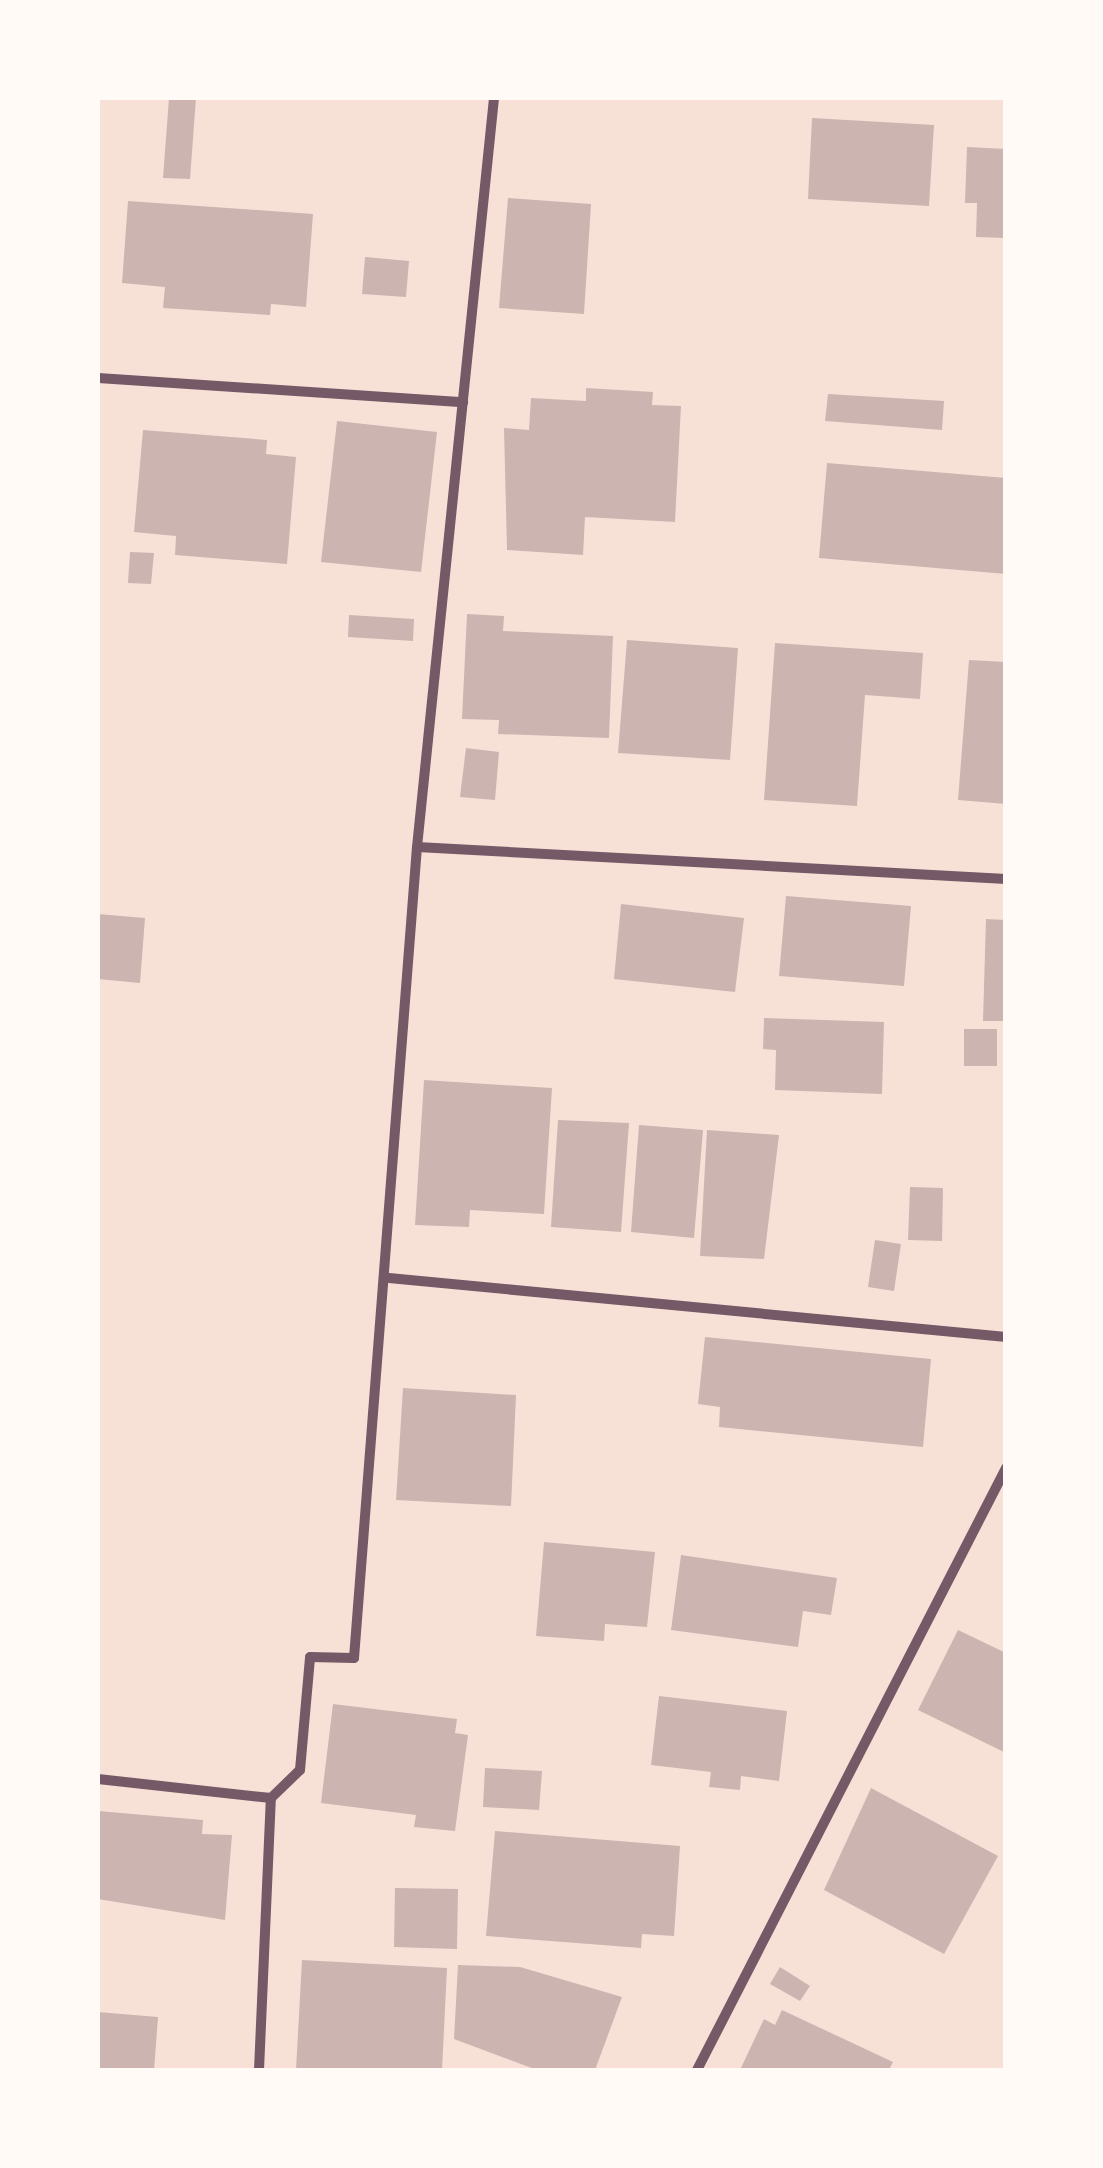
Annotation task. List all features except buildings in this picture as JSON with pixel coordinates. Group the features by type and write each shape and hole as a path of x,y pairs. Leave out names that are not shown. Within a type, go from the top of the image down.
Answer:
{"street":[{"path":"260,2070 271,1798 300,1770 310,1657 354,1658 389,1278 417,847 494,98"},
{"path":"98,378 463,402"},
{"path":"417,847 1006,879"},
{"path":"389,1278 1006,1337"},
{"path":"697,2070 1006,1468"},
{"path":"98,1779 271,1798"}]}
